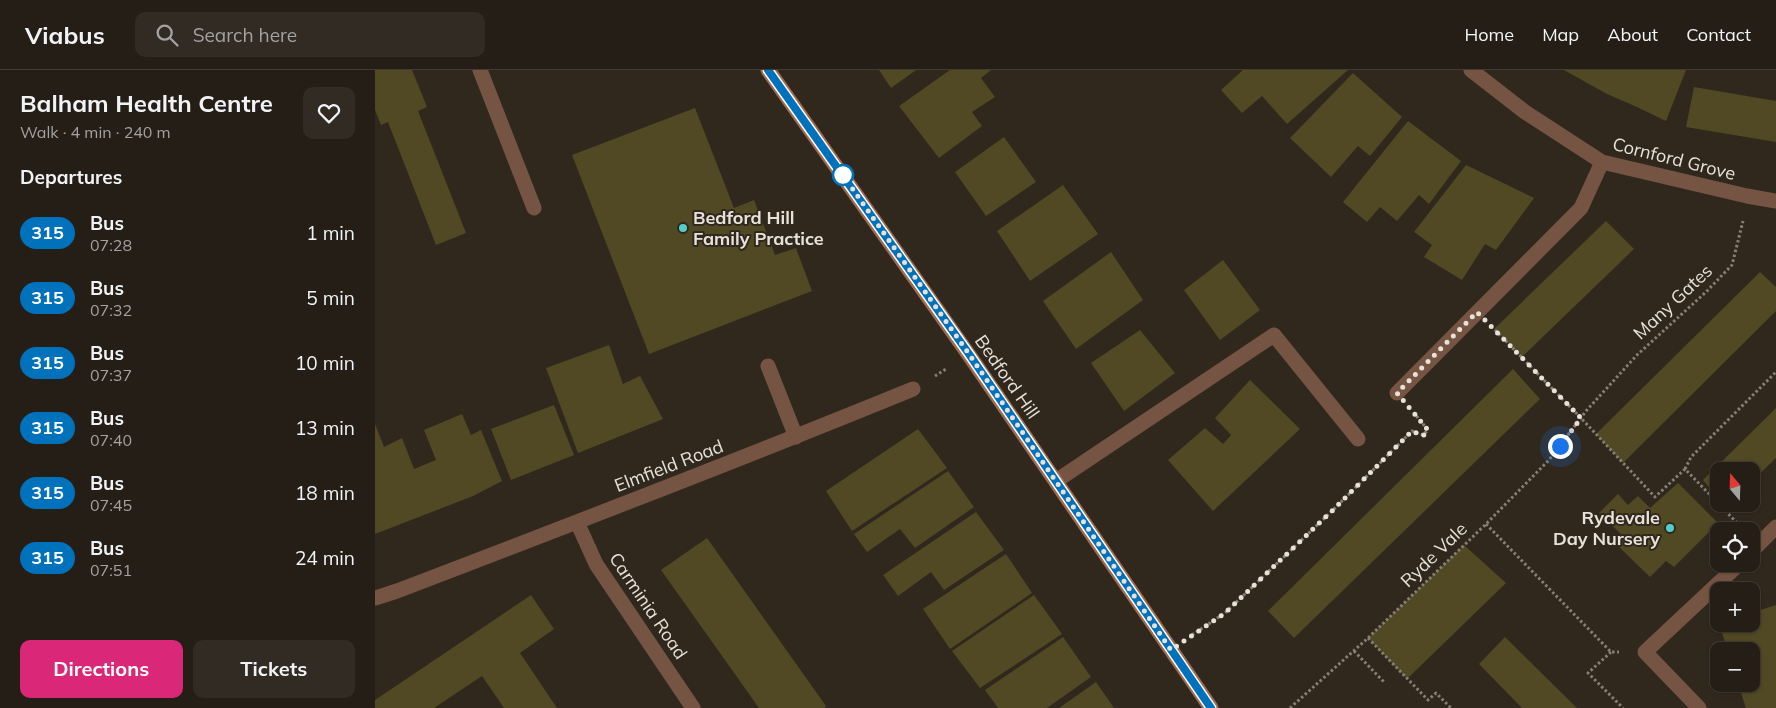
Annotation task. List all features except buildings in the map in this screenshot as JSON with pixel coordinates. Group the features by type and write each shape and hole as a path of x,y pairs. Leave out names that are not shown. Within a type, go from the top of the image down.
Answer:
{"main road":[{"name":"Bedford Hill","path":"768,70 969,354 1211,708"}],"street":[{"path":"480,70 533,208"},
{"name":"Cornford Grove","path":"1471,70 1525,112 1602,162 1776,201"},
{"path":"1397,393 1581,208 1602,162"},
{"path":"1056,481 1274,335 1358,439"},
{"path":"768,366 796,437"},
{"name":"Elmfield Road","path":"375,598 796,437 913,389"},
{"name":"Carminia Road","path":"577,522 595,564 693,708"},
{"path":"1760,543 1776,527"},
{"path":"1699,708 1645,652 1730,572"}],"path":[{"name":"Many Gates","path":"1586,411 1637,355 1707,292 1733,265 1747,196"},
{"path":"1477,312 1655,497 1685,469 1691,457 1776,372"},
{"path":"913,389 969,354"},
{"path":"1171,650 1225,613 1333,510 1412,431 1423,436 1428,430 1397,393"},
{"name":"Ryde Vale","path":"1290,708 1368,638 1486,524 1549,460 1586,411"},
{"path":"1685,469 1736,522"},
{"path":"1486,524 1611,652"},
{"path":"1368,638 1428,700 1436,693 1451,708"},
{"path":"1354,651 1384,682"},
{"path":"1623,708 1588,672 1611,652 1645,652"}],"bus line":[{"name":"315","path":"768,70 969,354 1211,708"}],"place":[{"name":"Bedford Hill Family Practice","path":"683,228"},
{"name":"Rydevale Day Nursery","path":"1670,528"}],"route":[{"path":"843,175 840,171 969,354 1171,650 1225,613 1333,510 1412,431 1423,436 1428,430 1397,393 1477,312 1581,418 1560,446"}]}
